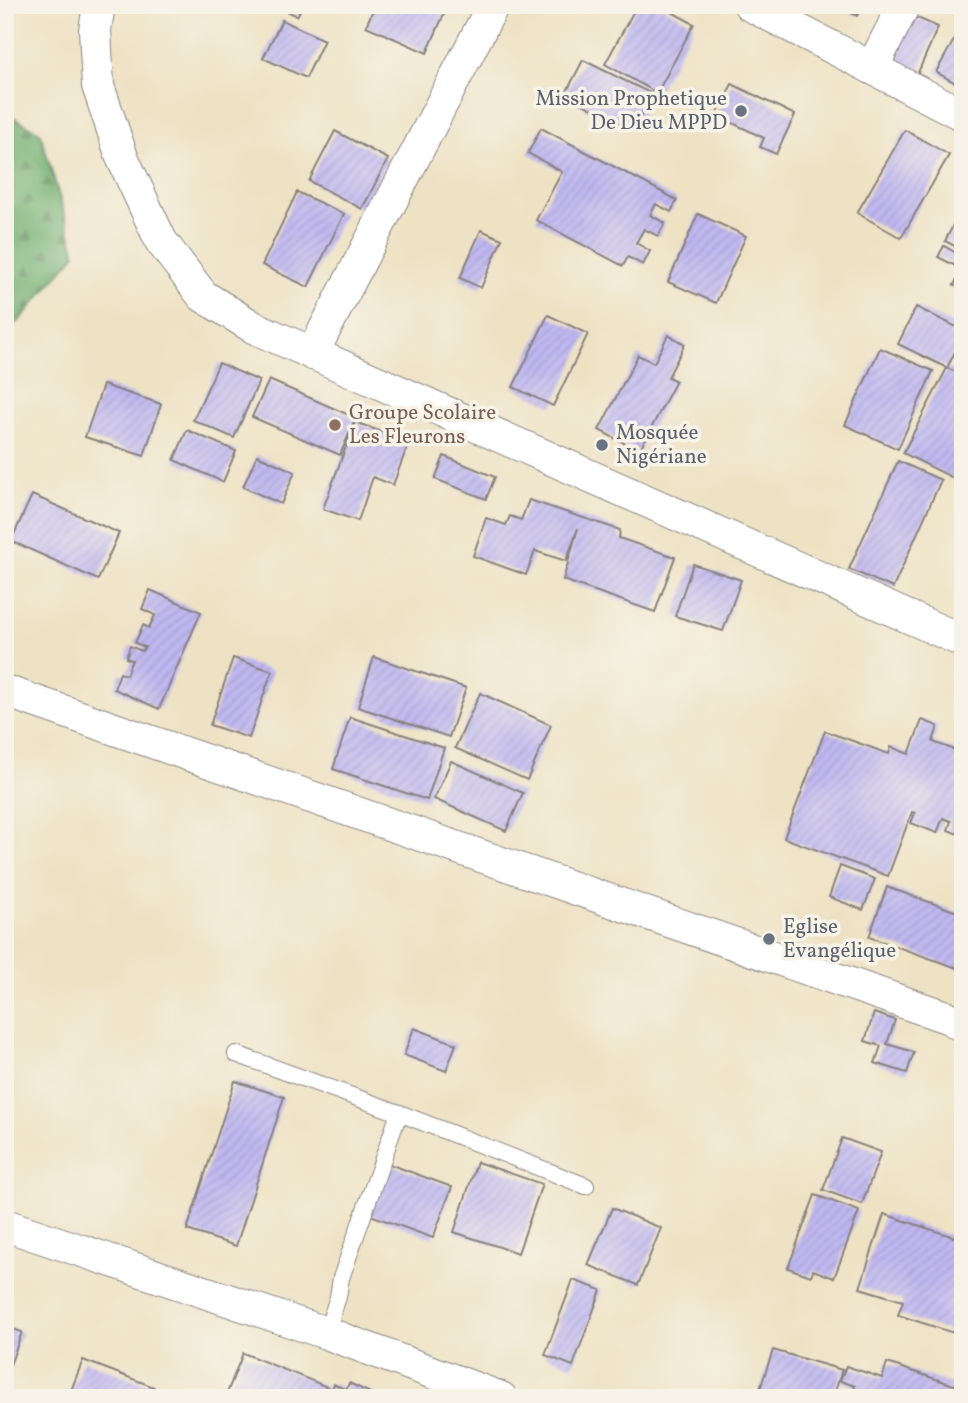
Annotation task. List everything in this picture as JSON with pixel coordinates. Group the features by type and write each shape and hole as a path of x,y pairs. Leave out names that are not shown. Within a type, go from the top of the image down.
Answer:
{"street":[{"path":"99,5 95,30 98,86 122,157 161,241 204,296 253,327 312,354 963,641"},
{"path":"312,354 493,5"},
{"path":"750,5 963,115"},
{"path":"872,68 904,5"},
{"path":"5,691 949,1018 963,1026"},
{"path":"5,1225 326,1334 501,1398"}],"lane":[{"path":"236,1054 400,1113 586,1186"},
{"path":"326,1334 341,1278 400,1113"}],"green space":[{"path":"5,113 40,132 76,254 19,321 5,329"}],"building":[{"path":"275,5 303,5 297,16"},
{"path":"375,5 448,5 427,53 366,26"},
{"path":"637,5 659,5 694,24 657,93 605,64"},
{"path":"837,5 863,5 857,16"},
{"path":"906,13 938,27 917,75 884,60"},
{"path":"282,20 324,40 306,78 263,58"},
{"path":"963,24 963,87 936,72"},
{"path":"583,60 652,94 634,130 565,95"},
{"path":"732,84 795,115 776,154 760,147 764,138 716,115"},
{"path":"541,128 677,200 671,212 656,204 650,215 665,223 658,236 644,229 636,243 650,251 643,265 628,257 623,266 536,220 562,172 528,153"},
{"path":"905,130 949,155 901,238 857,213"},
{"path":"335,131 388,159 362,209 309,181"},
{"path":"297,192 344,214 308,287 262,265"},
{"path":"698,214 746,236 716,303 668,282"},
{"path":"958,216 963,219 963,290 954,285 962,269 938,257 944,246 956,253 959,248 945,241"},
{"path":"481,230 502,239 481,288 460,278"},
{"path":"916,307 963,330 963,336 947,368 898,344"},
{"path":"548,315 588,334 553,406 513,387"},
{"path":"668,335 685,344 668,377 676,381 639,451 599,430 638,355 654,363"},
{"path":"880,348 933,371 898,449 845,425"},
{"path":"219,363 259,381 234,438 193,420"},
{"path":"947,368 963,375 963,453 959,451 953,464 963,469 963,483 903,453"},
{"path":"269,380 356,418 340,455 252,417"},
{"path":"103,385 161,404 144,456 85,437"},
{"path":"355,422 409,442 393,485 373,477 358,521 323,509"},
{"path":"187,430 236,451 223,482 174,460"},
{"path":"257,455 295,472 281,504 243,487"},
{"path":"444,456 495,477 486,499 435,479"},
{"path":"898,461 941,480 893,588 849,569"},
{"path":"32,495 119,533 98,580 11,541"},
{"path":"529,500 620,530 619,538 675,557 655,612 563,580 578,528 566,561 535,551 526,575 473,556 486,518 506,525 510,516 521,520"},
{"path":"693,564 741,580 723,631 675,616"},
{"path":"150,590 201,612 159,709 114,689 120,673 126,675 132,660 126,658 130,646 142,651 145,647 135,643 143,625 149,628 155,615 142,609"},
{"path":"374,657 466,688 449,737 358,707"},
{"path":"233,658 272,671 249,738 210,725"},
{"path":"480,693 551,725 527,780 455,748"},
{"path":"350,717 444,748 427,800 333,769"},
{"path":"922,720 938,726 933,742 963,753 963,836 948,830 951,821 943,818 937,833 911,823 915,813 912,812 888,876 784,838 825,731 889,754 891,747 909,754"},
{"path":"451,761 523,793 506,831 434,799"},
{"path":"840,866 875,879 863,910 829,897"},
{"path":"887,887 963,914 963,970 869,937"},
{"path":"874,1013 895,1020 887,1044 914,1052 907,1073 875,1063 881,1046 865,1041"},
{"path":"414,1028 456,1044 446,1071 404,1055"},
{"path":"235,1081 284,1097 236,1246 187,1230"},
{"path":"842,1138 881,1152 862,1204 823,1190"},
{"path":"477,1162 542,1184 518,1253 454,1232"},
{"path":"389,1164 452,1187 433,1238 370,1215"},
{"path":"815,1195 859,1211 834,1278 813,1270 811,1276 788,1268"},
{"path":"612,1208 661,1228 638,1285 588,1265"},
{"path":"884,1214 963,1240 963,1336 898,1315 903,1301 860,1288"},
{"path":"573,1280 601,1290 573,1366 545,1355"},
{"path":"5,1326 22,1332 6,1376 5,1376"},
{"path":"773,1350 842,1370 833,1398 757,1398"},
{"path":"243,1353 330,1388 327,1398 225,1398"},
{"path":"83,1360 154,1387 150,1398 68,1398"},
{"path":"887,1363 963,1388 963,1398 851,1398 855,1386 840,1381 846,1366 882,1378"},
{"path":"349,1383 381,1398 328,1398 334,1384 346,1390"}],"place":[{"name":"Mission Prophetique De Dieu MPPD","path":"741,111"},
{"name":"Groupe Scolaire Les Fleurons","path":"335,425"},
{"name":"Mosquée Nigériane","path":"602,445"},
{"name":"Eglise Evangélique","path":"769,939"}]}
